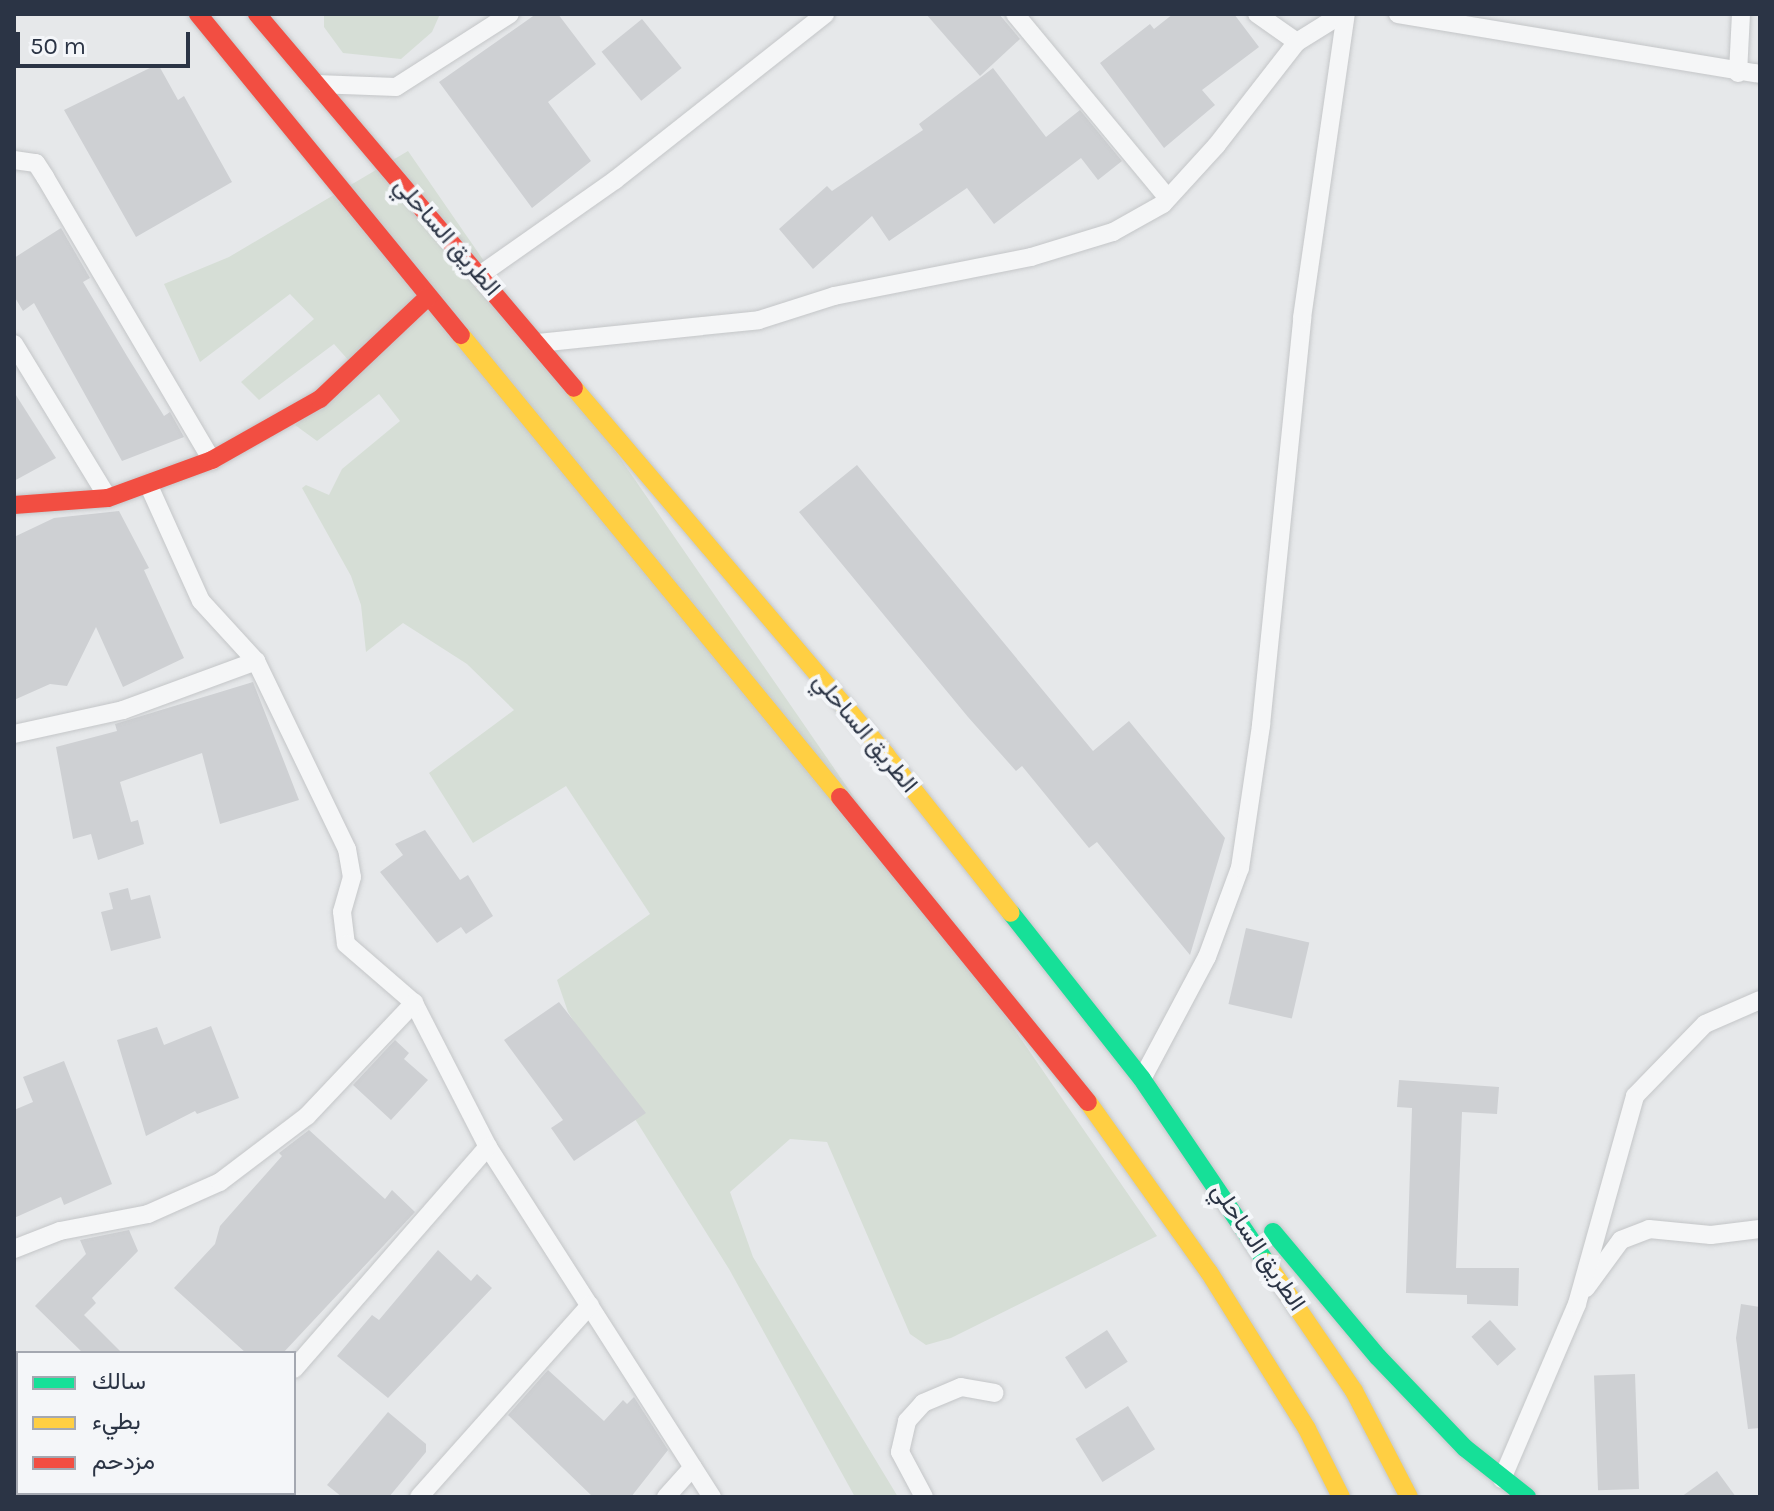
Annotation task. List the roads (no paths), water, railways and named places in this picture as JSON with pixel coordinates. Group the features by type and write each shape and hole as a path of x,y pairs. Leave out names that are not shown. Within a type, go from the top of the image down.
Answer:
{"main road":[{"name":"الطريق الساحلي","path":"198,14 1077,1086 1209,1272 1307,1429 1341,1497"},
{"name":"الطريق الساحلي","path":"257,14 538,343 608,432 886,755 1142,1079 1354,1391 1409,1497"},
{"path":"14,505 108,498 149,486 212,460 320,399 428,297"},
{"path":"1142,1079 1378,1357 1502,1479 1527,1497"}],"street":[{"path":"316,84 396,87 510,14"},
{"path":"480,275 615,180 825,14"},
{"path":"1015,14 1168,198"},
{"path":"1257,14 1297,42"},
{"path":"538,343 759,320 862,289 1045,253 1113,232 1168,198 1297,42 1344,14"},
{"path":"1142,1079 1201,970 1240,868 1261,725 1302,318 1344,14"},
{"path":"1398,14 1474,21 1738,73 1760,74"},
{"path":"1738,73 1741,14"},
{"path":"14,160 36,163 212,460"},
{"path":"14,344 108,498"},
{"path":"149,486 201,601 256,661 347,849 352,877 342,912 346,944 414,1003 488,1147 712,1497"},
{"path":"14,734 123,710 256,661"},
{"path":"1502,1479 1577,1304 1635,1096 1705,1024 1760,1000"},
{"path":"14,1249 60,1231 148,1214 220,1182 307,1116 414,1003"},
{"path":"296,1367 488,1147"},
{"path":"1577,1304 1621,1240 1649,1229 1711,1235 1760,1229"},
{"path":"419,1497 590,1305"},
{"path":"924,1497 900,1452 907,1421 923,1403 961,1387 994,1393"},
{"path":"666,1497 693,1467"}]}
